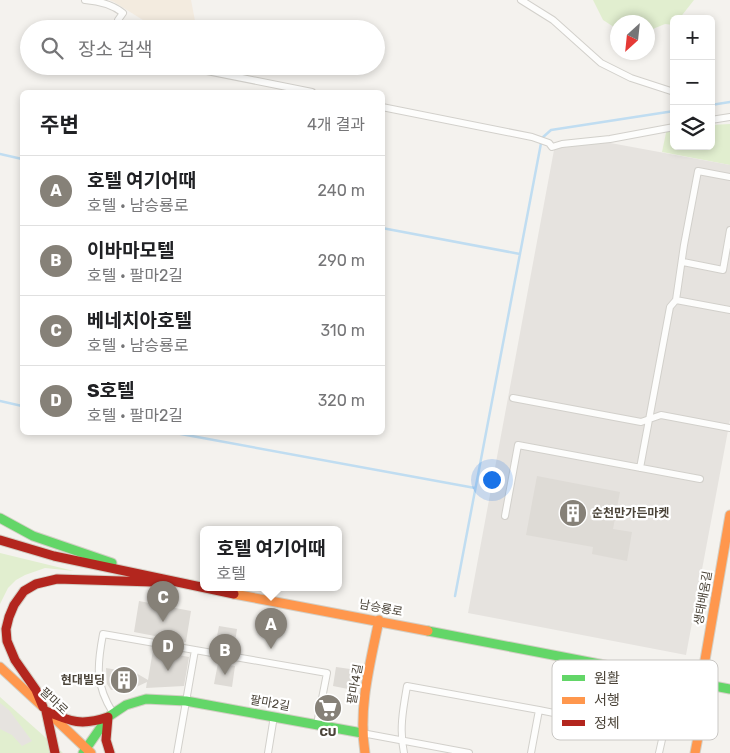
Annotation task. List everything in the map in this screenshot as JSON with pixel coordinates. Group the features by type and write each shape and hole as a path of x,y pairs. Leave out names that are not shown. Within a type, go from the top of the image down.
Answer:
{"main road":[{"name":"생태배움길","path":"705,660 730,515"},
{"path":"0,518 33,536 175,583"},
{"name":"남승룡로","path":"0,540 54,556 200,588"},
{"path":"55,753 45,709 36,690 16,660 7,642 6,629 14,605 24,592 36,584 57,579 175,583"},
{"name":"남승룡로","path":"219,591 379,620 580,660"},
{"name":"팔마4길","path":"365,753 362,733 363,711 379,620"},
{"name":"팔마로","path":"0,667 86,751"},
{"name":"팔마2길","path":"86,751 110,715 126,705 146,699 186,701 362,733"},
{"path":"45,709 80,724 86,724 110,715"},
{"path":"110,715 105,739 106,748 110,753"},
{"name":"생태배움길","path":"695,753 698,740"}],"street":[{"path":"85,0 116,7 123,13 118,20"},
{"path":"521,0 553,20 600,62 631,78 670,91"},
{"path":"227,75 302,90"},
{"path":"385,107 538,138 549,143 552,147 670,128"},
{"path":"715,119 730,117"},
{"path":"640,468 670,307 676,300 698,171 730,177"},
{"path":"683,259 722,270 730,230"},
{"path":"676,300 730,310"},
{"path":"513,398 641,422 661,415 730,428"},
{"path":"505,516 518,445 700,479"},
{"path":"110,715 98,679 98,664 103,634 326,673 317,724"},
{"path":"177,753 195,650"},
{"path":"404,753 402,716 407,686 552,713"},
{"path":"531,753 539,710"},
{"path":"268,753 274,716"},
{"name":"팔마2길","path":"362,733 469,753"},
{"path":"659,753 662,740"}],"shaded area":[{"path":"109,0 191,0 195,20 143,20"},
{"path":"605,142 730,165 730,420 686,655 468,613 554,150 557,146"},
{"path":"0,703 9,710 32,741 22,746 12,735 0,729"}],"green space":[{"path":"593,0 694,0 682,15 670,15 670,25 665,24 655,28 655,15 610,15 610,24 603,20"},
{"path":"730,124 730,165 662,152 667,128 670,128 670,150 715,150 715,125"},
{"path":"0,553 74,571 45,568 25,575 8,588 0,604"},
{"path":"0,697 63,753 0,753"}],"building":[{"name":"순천만가든마켓","path":"537,476 620,492 613,529 632,532 627,561 592,554 593,547 526,535"},
{"path":"139,601 191,611 186,642 134,632"},
{"path":"219,626 237,629 234,649 215,646"},
{"path":"153,650 189,657 184,686 146,688 147,682 134,688 111,690 107,684 106,668 136,673 148,680"},
{"path":"218,663 235,666 232,687 214,684"},
{"path":"336,667 357,670 353,690 333,686"}],"waterway":[{"path":"715,104 730,102"},
{"path":"455,596 542,138 551,130 670,112"},
{"path":"0,154 20,159"},
{"path":"385,229 520,254"},
{"path":"0,401 20,406"},
{"path":"186,435 475,488"}],"traffic: fast":[{"path":"0,518 33,536 112,563"},
{"path":"428,631 579,660"},
{"path":"718,687 730,689"},
{"path":"83,753 108,717 126,705 146,699 186,701 362,733"}],"traffic: slow":[{"path":"705,660 730,515"},
{"path":"234,594 428,631"},
{"path":"365,753 363,736 364,703 379,620"},
{"path":"0,667 42,706"},
{"path":"51,715 91,753"},
{"path":"695,753 697,740"}],"traffic: jam":[{"path":"0,540 54,556 200,587"},
{"path":"43,707 36,690 15,660 7,641 6,629 9,617 14,605 24,591 36,584 57,579 153,582"},
{"path":"220,591 234,594"},
{"path":"55,753 46,711 77,722 99,720 108,717 106,740 110,753"}],"place":[{"name":"순천만가든마켓","path":"573,513"},
{"name":"베네치아호텔","path":"163,622"},
{"name":"호텔 여기어때","path":"271,649"},
{"name":"S호텔","path":"168,671"},
{"name":"이바마모텔","path":"225,675"},
{"name":"현대빌딩","path":"124,680"},
{"name":"CU","path":"328,708"}]}
